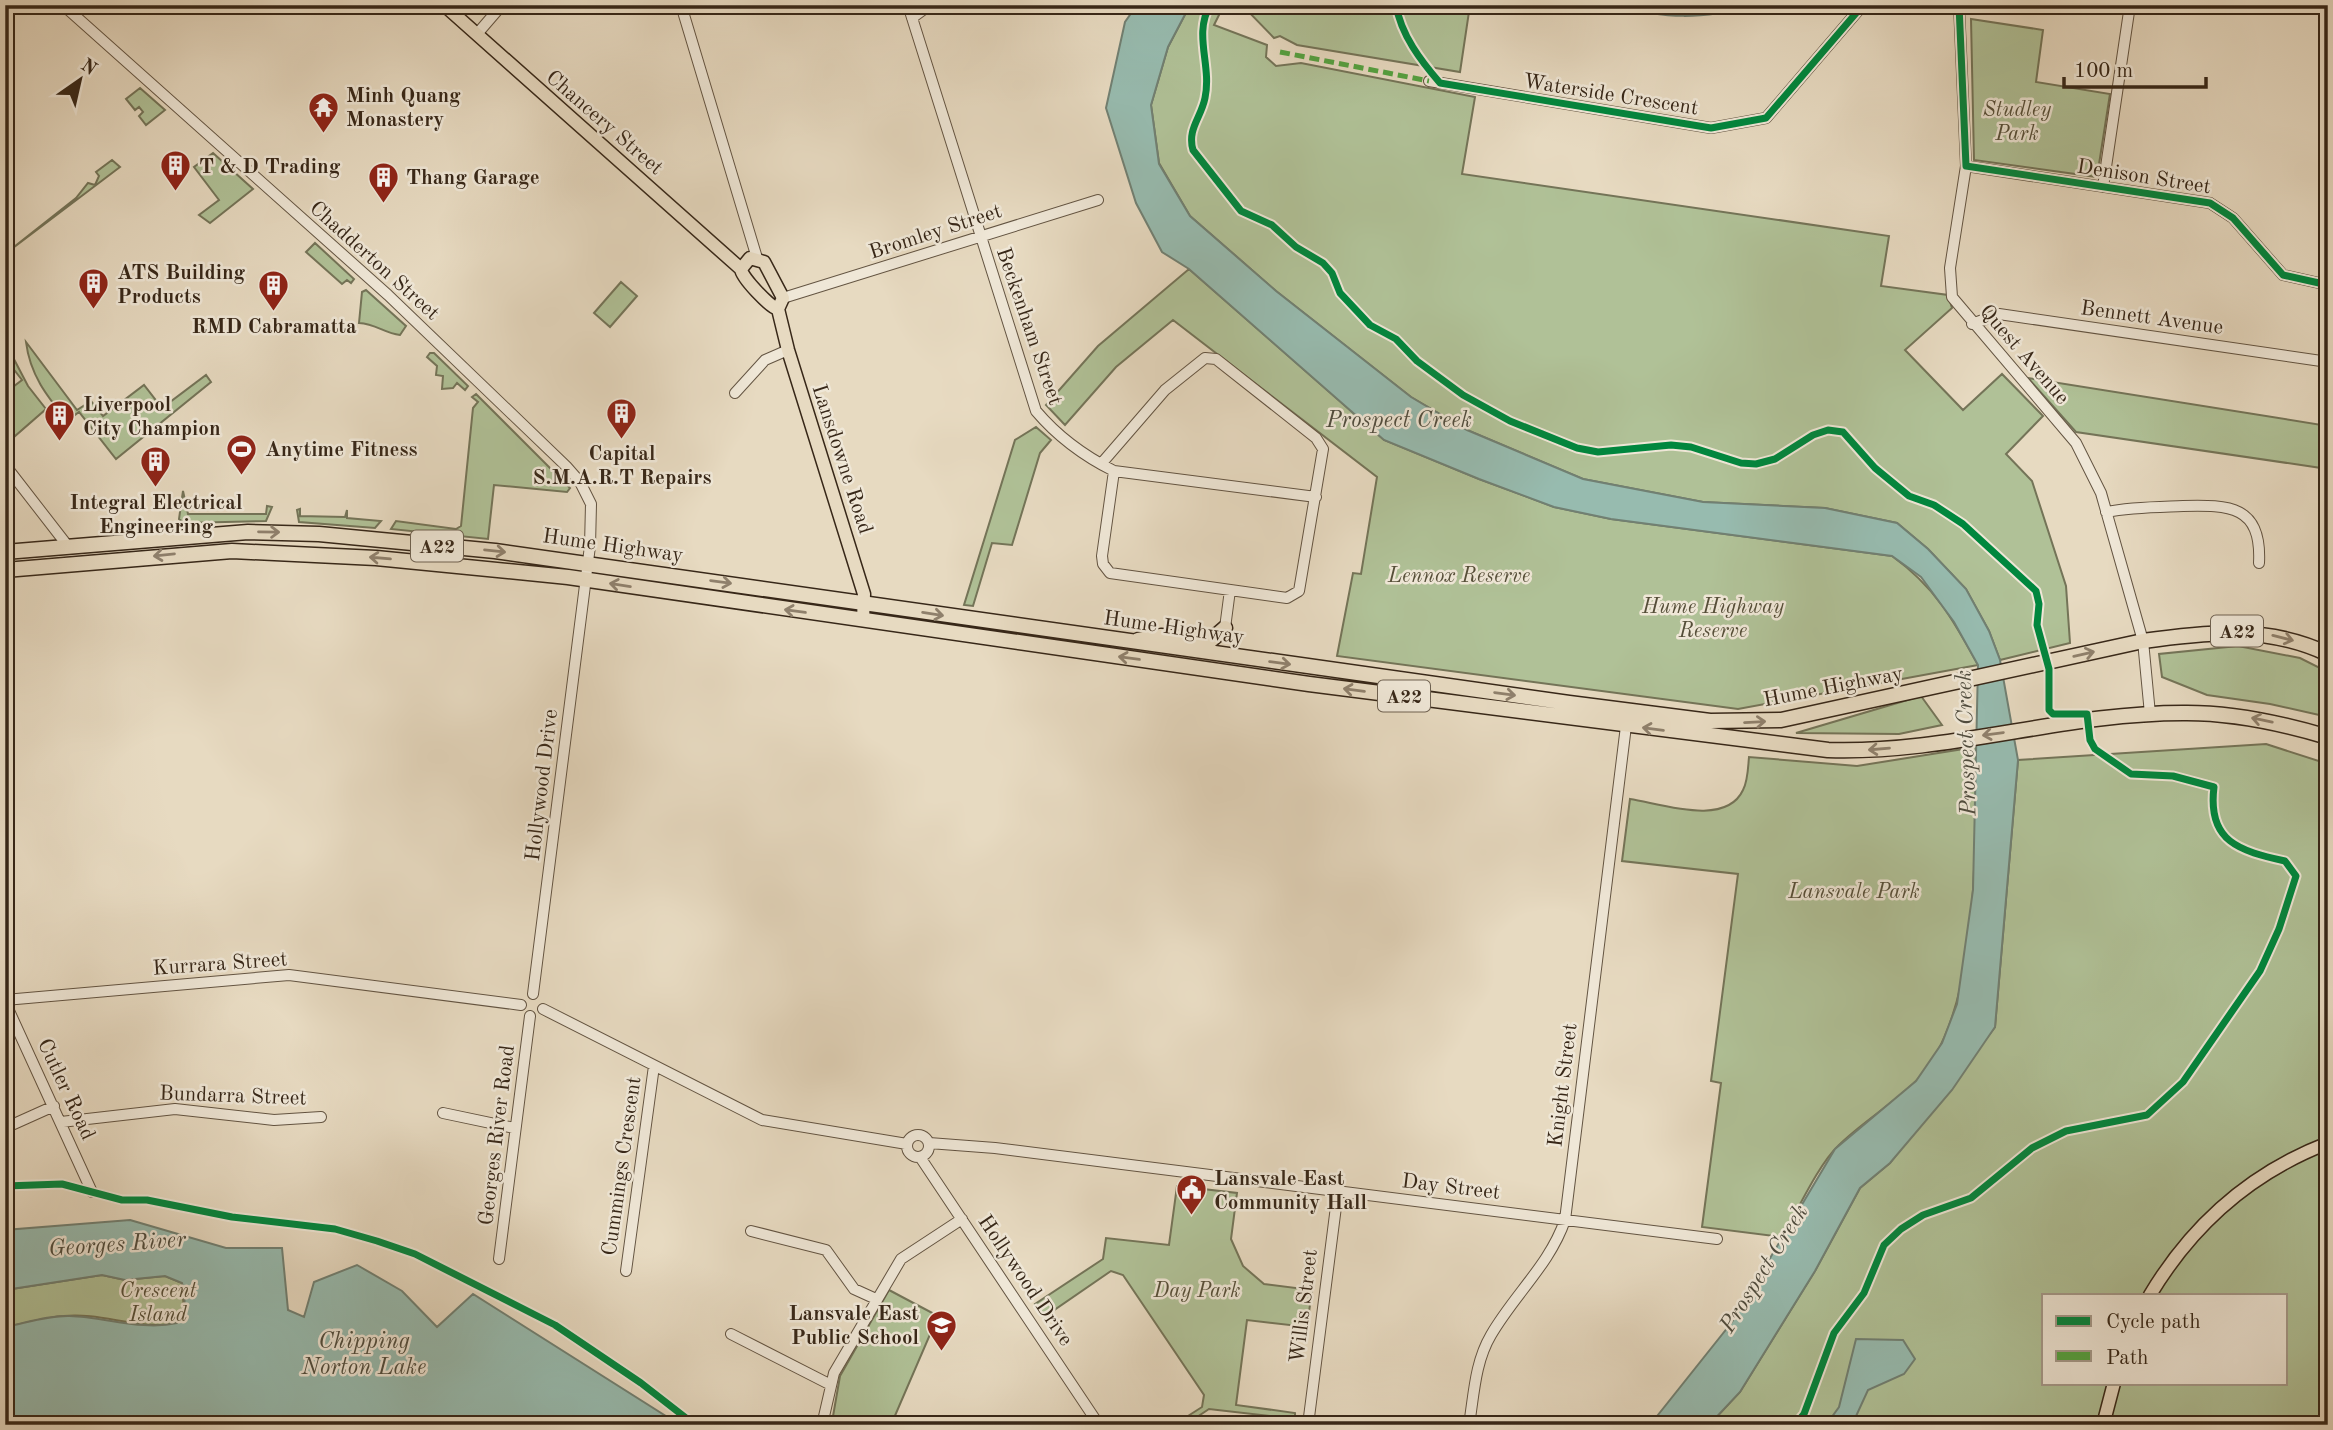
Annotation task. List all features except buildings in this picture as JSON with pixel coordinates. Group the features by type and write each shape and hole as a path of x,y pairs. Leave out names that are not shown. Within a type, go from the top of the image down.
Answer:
{"highway":[{"name":"Hume Highway","path":"5,551 189,534 269,532 352,537 588,562 1131,643 1604,708 1734,723 1802,716 2143,640 2216,632 2257,632 2302,643 2328,654"},
{"name":"Hume Highway","path":"5,570 183,553 280,551 586,580 1626,726 1828,750 1875,750 2150,714 2247,717 2328,737"},
{"path":"1131,643 1161,636 1210,642 1225,628 1230,646 1241,658"}],"main road":[{"name":"Chancery Street","path":"444,5 741,269 743,278 772,307 781,303"},
{"path":"741,269 747,259 757,258"},
{"name":"Lansdowne Road","path":"757,258 766,264 781,303 788,350 866,603 863,620"},
{"path":"2151,1294 2174,1256 2234,1194 2273,1169 2328,1143"},
{"path":"2103,1425 2114,1384"}],"street":[{"name":"Chadderton Street","path":"63,5 388,295 566,466 580,482 591,504 586,580"},
{"path":"477,34 502,5"},
{"path":"681,5 757,258"},
{"name":"Beckenham Street","path":"908,5 978,236 1036,411 1052,430 1114,471 1316,497"},
{"path":"912,18 930,5"},
{"name":"Waterside Crescent","path":"1429,80 1711,128 1766,118 1863,5"},
{"name":"Quest Avenue","path":"1959,5 1966,166 1950,268 1952,297 1972,324 2076,443 2101,493 2143,640 2150,714"},
{"path":"2103,187 2130,5"},
{"name":"Denison Street","path":"1966,166 2201,201 2219,206 2233,218 2283,275 2328,285"},
{"name":"Bromley Street","path":"781,303 978,236 1098,200"},
{"name":"Bennett Avenue","path":"1972,324 1998,314 2328,362"},
{"path":"735,393 765,359 788,350"},
{"path":"1101,464 1165,390 1205,358 1216,359 1316,438 1323,449 1299,591 1287,598 1110,573 1102,564 1102,556 1114,471"},
{"path":"5,465 67,545"},
{"path":"2106,512 2136,507 2231,507 2246,516 2256,532 2259,563"},
{"name":"Hollywood Drive","path":"533,994 586,580"},
{"path":"1225,628 1230,590"},
{"name":"Knight Street","path":"1469,1425 1479,1359 1491,1334 1556,1244 1564,1220 1626,726"},
{"name":"Kurrara Street","path":"5,1001 289,975 521,1005"},
{"path":"533,994 541,999 543,1009 537,1016 530,1016 523,1011 521,1005 524,998 533,994"},
{"name":"Cutler Road","path":"5,1001 92,1192"},
{"path":"543,1009 762,1120 906,1144"},
{"name":"Georges River Road","path":"499,1259 530,1016"},
{"name":"Cummings Crescent","path":"626,1271 654,1066"},
{"path":"5,1128 54,1106"},
{"name":"Bundarra Street","path":"61,1122 175,1109 274,1120 321,1117"},
{"path":"443,1113 514,1128"},
{"path":"918,1134 925,1137 929,1143 926,1154 919,1157 910,1154 906,1144 910,1137 918,1134"},
{"name":"Day Street","path":"929,1143 995,1148 1717,1239"},
{"name":"Hollywood Drive","path":"919,1157 1099,1425"},
{"name":"Willis Street","path":"1308,1425 1338,1191"},
{"path":"822,1425 834,1373 901,1259 962,1219"},
{"path":"751,1231 826,1250 855,1289 876,1299"},
{"path":"730,1334 831,1385"}],"green space":[{"path":"1190,5 1224,5 1214,25 1267,45 1266,57 1276,66 1301,63 1475,97 1462,174 1889,236 1881,286 1948,295 1952,308 1905,350 1963,410 2002,374 2043,416 2006,454 2032,481 2066,586 2070,643 2000,660 1989,631 1966,589 1928,549 1897,523 1825,508 1703,502 1583,479 1467,430 1411,397 1276,291 1190,216 1159,163 1151,105 1168,47"},
{"path":"1242,5 1470,5 1460,72 1297,45 1280,36 1274,38"},
{"name":"Studley Park","path":"1971,19 2043,30 2036,82 2110,94 2097,177 1974,160"},
{"path":"140,88 165,110 146,125 139,116 143,112 139,107 135,110 126,99"},
{"path":"213,153 253,189 210,223 199,215 219,200 194,167"},
{"path":"112,160 120,167 5,254 76,198 88,183 95,185 99,176 96,172"},
{"path":"315,243 354,279 351,283 347,280 342,284 306,252"},
{"path":"1189,269 1384,440 1554,507 1611,519 1892,556 1932,592 1978,665 1738,709 1337,656 1353,573 1361,574 1377,477 1173,320 1116,367 1065,425 1046,405 1098,346"},
{"path":"621,282 637,296 610,327 594,313"},
{"path":"366,290 406,326 400,335 359,323 362,292"},
{"path":"5,342 28,386 46,409 7,443 5,393 22,380 5,358"},
{"path":"26,342 77,410 91,401 103,416 144,385 162,408 206,375 211,382 116,459 79,412 67,421 46,394 31,365"},
{"path":"434,353 468,386 465,390 457,383 453,388 442,389 443,376 436,375 437,366 427,357"},
{"path":"2028,378 2328,426 2328,469 2076,432"},
{"path":"476,394 570,488 567,492 494,485 488,539 391,529 396,521 456,529 461,526 473,408 478,402 472,397"},
{"path":"1036,427 1051,440 1040,453 1012,545 992,543 973,606 964,605 1015,440"},
{"path":"183,491 188,514 266,514 267,506 272,507 266,521 184,523 179,519"},
{"path":"300,509 300,516 345,517 347,510 347,518 381,521 375,528 299,522 297,510"},
{"path":"2238,646 2300,658 2328,672 2328,717 2270,704 2207,695 2162,677 2159,654"},
{"path":"1921,696 1942,725 1899,734 1796,733"},
{"path":"2266,744 2328,764 2328,1425 1709,1425 1740,1392 1815,1271 1860,1188 1890,1163 1995,1027 2018,760"},
{"name":"Lansvale Park","path":"1976,747 1974,875 1970,923 1964,970 1953,1013 1938,1051 1916,1081 1830,1154 1782,1237 1702,1227 1721,1083 1711,1081 1738,874 1622,861 1630,799 1692,810 1723,808 1735,801 1743,790 1749,757 1857,766"},
{"name":"Day Park","path":"1177,1186 1237,1193 1231,1239 1243,1266 1264,1284 1312,1290 1307,1327 1247,1320 1236,1405 1295,1413 1295,1419 1209,1409 1185,1425 1174,1425 1202,1407 1204,1395 1123,1275 1111,1271 1044,1317 1035,1304 1103,1259 1106,1238 1169,1245"},
{"name":"Crescent Island","path":"102,1275 125,1280 165,1276 182,1283 184,1311 177,1323 163,1325 78,1315 5,1327 5,1290"},
{"path":"889,1290 938,1316 894,1418 832,1422 840,1376"}],"water":[{"name":"Prospect Creek","path":"1137,5 1190,5 1168,47 1151,105 1159,164 1190,216 1276,291 1411,397 1467,430 1583,479 1703,502 1825,508 1897,523 1928,549 1966,589 1989,631 2000,660 2018,760 1995,1027 1952,1090 1890,1163 1860,1188 1815,1271 1740,1392 1709,1425 1650,1425 1732,1322 1835,1149 1916,1081 1942,1043 1957,1004 1973,890 1978,665 1954,622 1921,577 1892,556 1611,519 1554,507 1384,440 1189,269 1162,252 1136,203 1106,108 1125,22"},
{"path":"1611,5 1756,5 1718,13 1684,16 1649,13"},
{"name":"Chipping Norton Lake","path":"130,1220 226,1248 282,1248 288,1310 304,1317 314,1282 357,1265 402,1291 437,1327 473,1294 680,1425 5,1425 5,1327 62,1316 137,1325 177,1323 185,1299 182,1283 165,1276 125,1280 102,1275 5,1290 5,1230"},
{"path":"1856,1339 1903,1340 1915,1359 1904,1374 1868,1390 1852,1425 1826,1425 1839,1407"}],"marked path":[{"path":"1280,52 1429,81"}],"cycle path":[{"path":"1210,5 1203,28 1207,86 1192,136 1193,150 1241,211 1272,225 1296,247 1323,263 1332,273 1340,293 1370,325 1396,339 1417,361 1463,395 1510,421 1577,448 1598,452 1671,445 1691,447 1741,463 1756,464 1775,459 1813,435 1828,430 1843,432 1875,468 1909,496 1934,505 1963,524 2036,591 2039,604 2037,625 2049,669 2049,710 2053,714 2087,714 2090,740 2095,749 2131,774 2173,776 2214,787 2213,806 2216,820 2230,841 2254,853 2285,861 2296,876 2279,929 2260,971 2183,1082 2147,1115 2066,1131 2032,1148 1971,1198 1923,1215 1901,1229 1884,1245 1864,1293 1834,1333 1804,1414 1795,1425"},
{"path":"1396,5 1407,37 1440,83 1711,128 1766,118 1863,5"},
{"path":"1959,5 1966,166 2210,203 2233,218 2283,275 2328,285"},
{"path":"5,1186 62,1184 122,1200 147,1200 232,1217 335,1229 415,1254 555,1325 641,1383 695,1425"}],"place":[{"name":"Minh Quang Monastery","path":"323,134"},
{"name":"T & D Trading","path":"176,193"},
{"name":"Thang Garage","path":"383,204"},
{"name":"ATS Building Products","path":"94,311"},
{"name":"RMD Cabramatta","path":"274,313"},
{"name":"Capital S.M.A.R.T Repairs","path":"622,440"},
{"name":"Liverpool City Champion","path":"60,443"},
{"name":"Anytime Fitness","path":"242,476"},
{"name":"Integral Electrical Engineering","path":"156,489"},
{"name":"Lansvale East Community Hall","path":"1191,1217"},
{"name":"Lansvale East Public School","path":"942,1352"}],"park label":[{"name":"Lennox Reserve","path":"1459,575"},
{"name":"Hume Highway Reserve","path":"1713,618"}],"water label":[{"name":"Georges River","path":"117,1243"}]}
